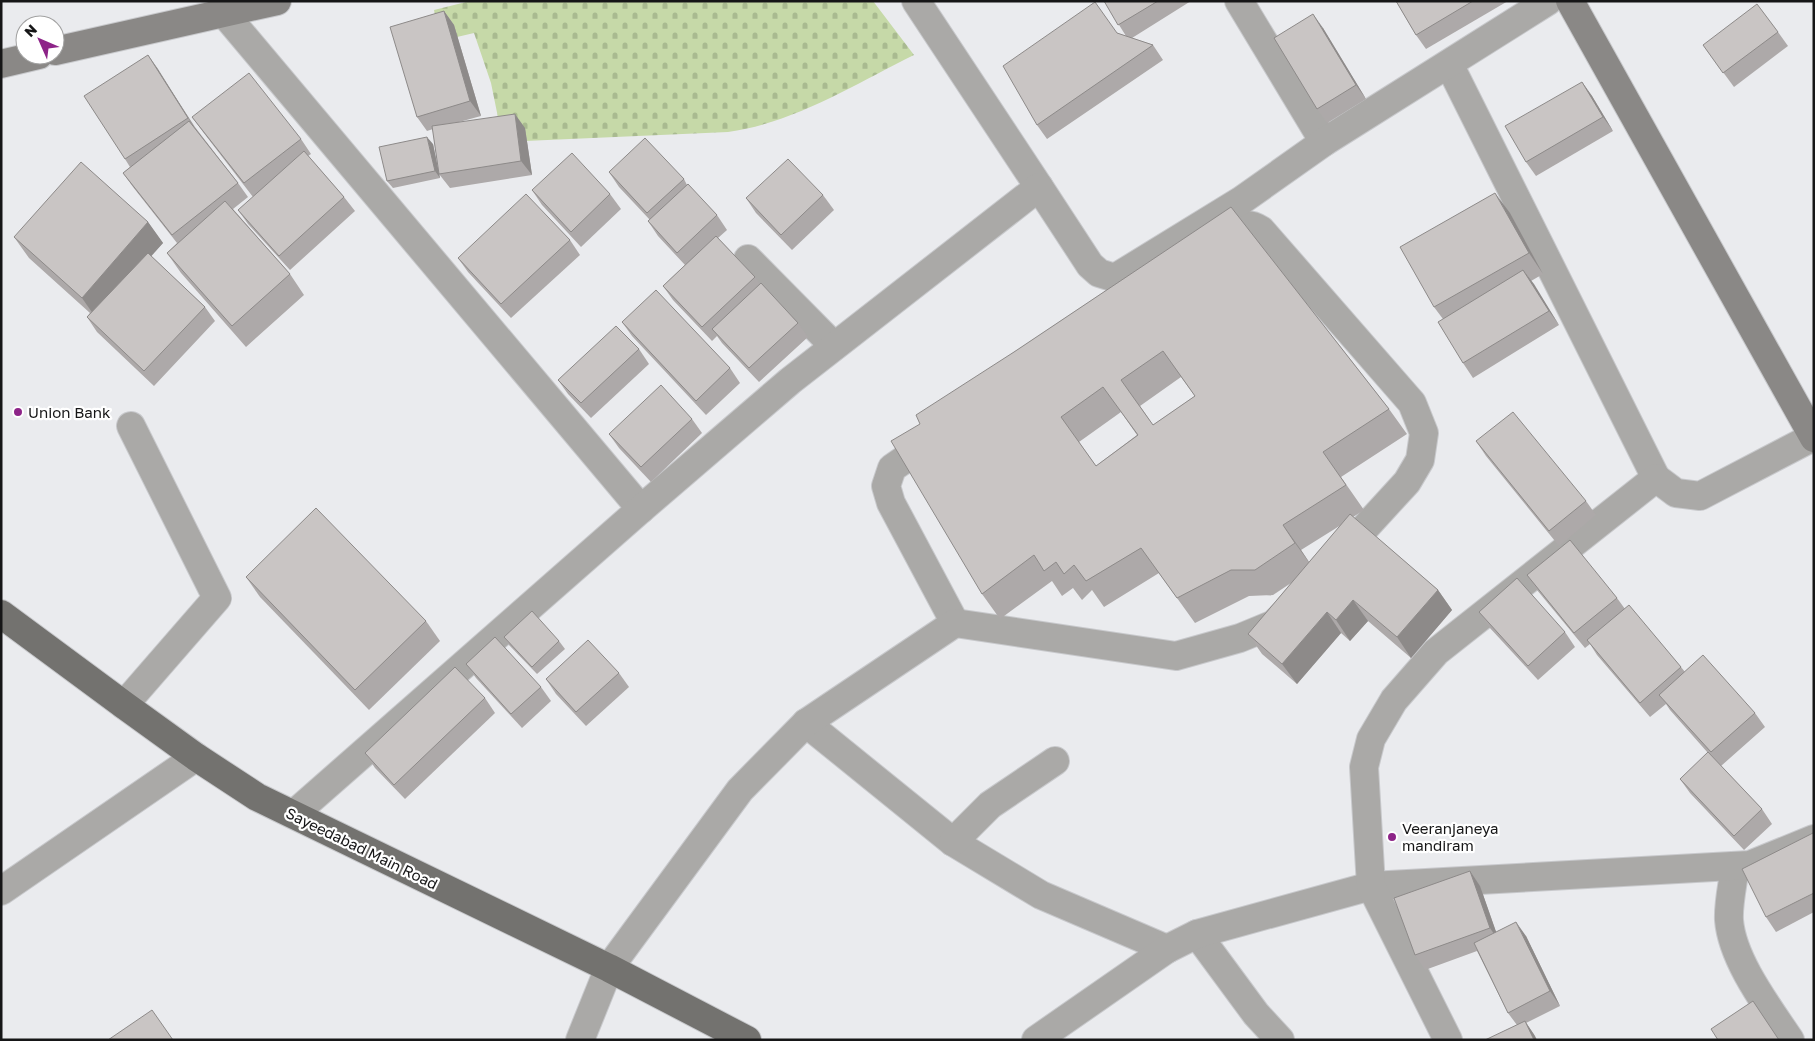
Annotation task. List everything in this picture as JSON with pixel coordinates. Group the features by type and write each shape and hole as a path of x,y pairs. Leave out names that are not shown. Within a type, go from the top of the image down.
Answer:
{"main road":[{"name":"Sayeedabad Main Road","path":"1,614 196,757 257,796 609,968 747,1040"}],"street":[{"path":"65,49 277,1"},
{"path":"916,1 1090,265 1100,273 1115,278 1129,302"},
{"path":"1239,1 1324,142"},
{"path":"1115,278 1242,200 1324,142 1548,1"},
{"path":"1449,64 1656,478 1676,493 1700,496 1813,437 1570,1"},
{"path":"223,12 641,509"},
{"path":"1,64 15,61"},
{"path":"294,814 641,509 790,381 1039,187"},
{"path":"1177,269 1240,224 1253,224 1261,230 1412,403 1424,433 1420,460 1407,482 1325,572"},
{"path":"748,259 834,346"},
{"path":"955,623 891,503 886,486 892,468 957,422"},
{"path":"124,705 217,598 132,426"},
{"path":"1448,1040 1371,886 1364,767 1371,739 1394,700 1436,652 1656,478"},
{"path":"580,1040 609,968 740,790 806,723 955,623 1176,656 1240,638 1274,624 1300,598"},
{"path":"806,723 953,842 1041,895 1167,949"},
{"path":"1,891 196,757"},
{"path":"953,842 990,805 1055,762"},
{"path":"1036,1040 1167,949 1196,934 1371,886 1750,865 1814,839"},
{"path":"1735,866 1729,920 1738,957 1762,999 1790,1040"},
{"path":"1196,934 1256,1014 1280,1040"}],"green space":[{"path":"470,1 873,1 914,55 824,101 777,120 753,127 728,132 503,142 491,83 474,33 440,41 434,10"}],"building":[{"path":"1104,1 1158,1 1118,25"},
{"path":"1396,1 1473,1 1416,35"},
{"path":"1095,2 1117,33 1153,45 1037,125 1003,66"},
{"path":"1757,4 1778,32 1723,73 1703,45"},
{"path":"444,11 470,101 417,117 390,27"},
{"path":"1313,14 1356,85 1317,109 1274,38"},
{"path":"148,55 188,118 125,159 84,96"},
{"path":"249,73 301,139 244,183 192,117"},
{"path":"1582,82 1603,117 1526,162 1505,126"},
{"path":"515,114 521,161 439,174 432,126"},
{"path":"189,121 238,183 172,235 123,173"},
{"path":"427,137 435,171 387,181 379,147"},
{"path":"645,138 684,179 647,213 609,172"},
{"path":"304,151 344,197 279,256 238,210"},
{"path":"572,153 610,194 571,232 532,190"},
{"path":"788,159 823,195 781,235 746,198"},
{"path":"81,162 148,222 82,298 14,237"},
{"path":"688,184 717,215 677,253 648,221"},
{"path":"1495,193 1529,253 1434,307 1400,247"},
{"path":"526,194 570,240 501,304 458,258"},
{"path":"225,201 290,274 232,326 167,253"},
{"path":"1231,207 1389,409 1323,452 1346,485 1283,525 1295,543 1255,570 1231,570 1177,598 1141,548 1086,581 1074,565 1064,574 1056,562 1044,571 1034,555 982,594 891,441 920,424 916,415","holes":["1163,351 1195,396 1153,425 1121,380","1103,387 1138,435 1096,466 1061,417"]},
{"path":"716,236 755,277 702,327 663,286"},
{"path":"148,253 205,307 144,371 87,317"},
{"path":"1523,270 1549,311 1463,363 1438,322"},
{"path":"761,283 798,323 749,368 712,329"},
{"path":"656,290 730,368 696,401 622,322"},
{"path":"616,326 639,349 581,403 558,380"},
{"path":"661,385 692,419 641,467 609,434"},
{"path":"1513,412 1586,501 1549,531 1476,441"},
{"path":"316,508 426,621 355,690 246,577"},
{"path":"1350,514 1438,590 1397,637 1353,600 1336,620 1327,612 1282,664 1248,634"},
{"path":"1570,540 1617,598 1574,633 1527,575"},
{"path":"1517,578 1565,632 1528,666 1479,612"},
{"path":"1629,605 1681,667 1640,703 1587,640"},
{"path":"532,611 559,641 532,667 504,637"},
{"path":"495,637 541,687 511,714 466,664"},
{"path":"588,640 619,673 576,712 546,679"},
{"path":"1703,655 1755,713 1711,752 1659,695"},
{"path":"455,667 485,698 394,785 365,753"},
{"path":"1708,752 1762,809 1734,836 1680,779"},
{"path":"1813,833 1814,893 1766,917 1742,869"},
{"path":"1470,871 1490,928 1415,955 1394,898"},
{"path":"1516,922 1550,991 1508,1013 1474,943"},
{"path":"1753,1001 1779,1040 1718,1040 1711,1029"},
{"path":"152,1010 173,1040 108,1040"},
{"path":"1525,1021 1534,1040 1485,1040"}],"place":[{"name":"Union Bank","path":"18,412"},
{"name":"Veeranjaneya mandiram","path":"1392,837"}]}
